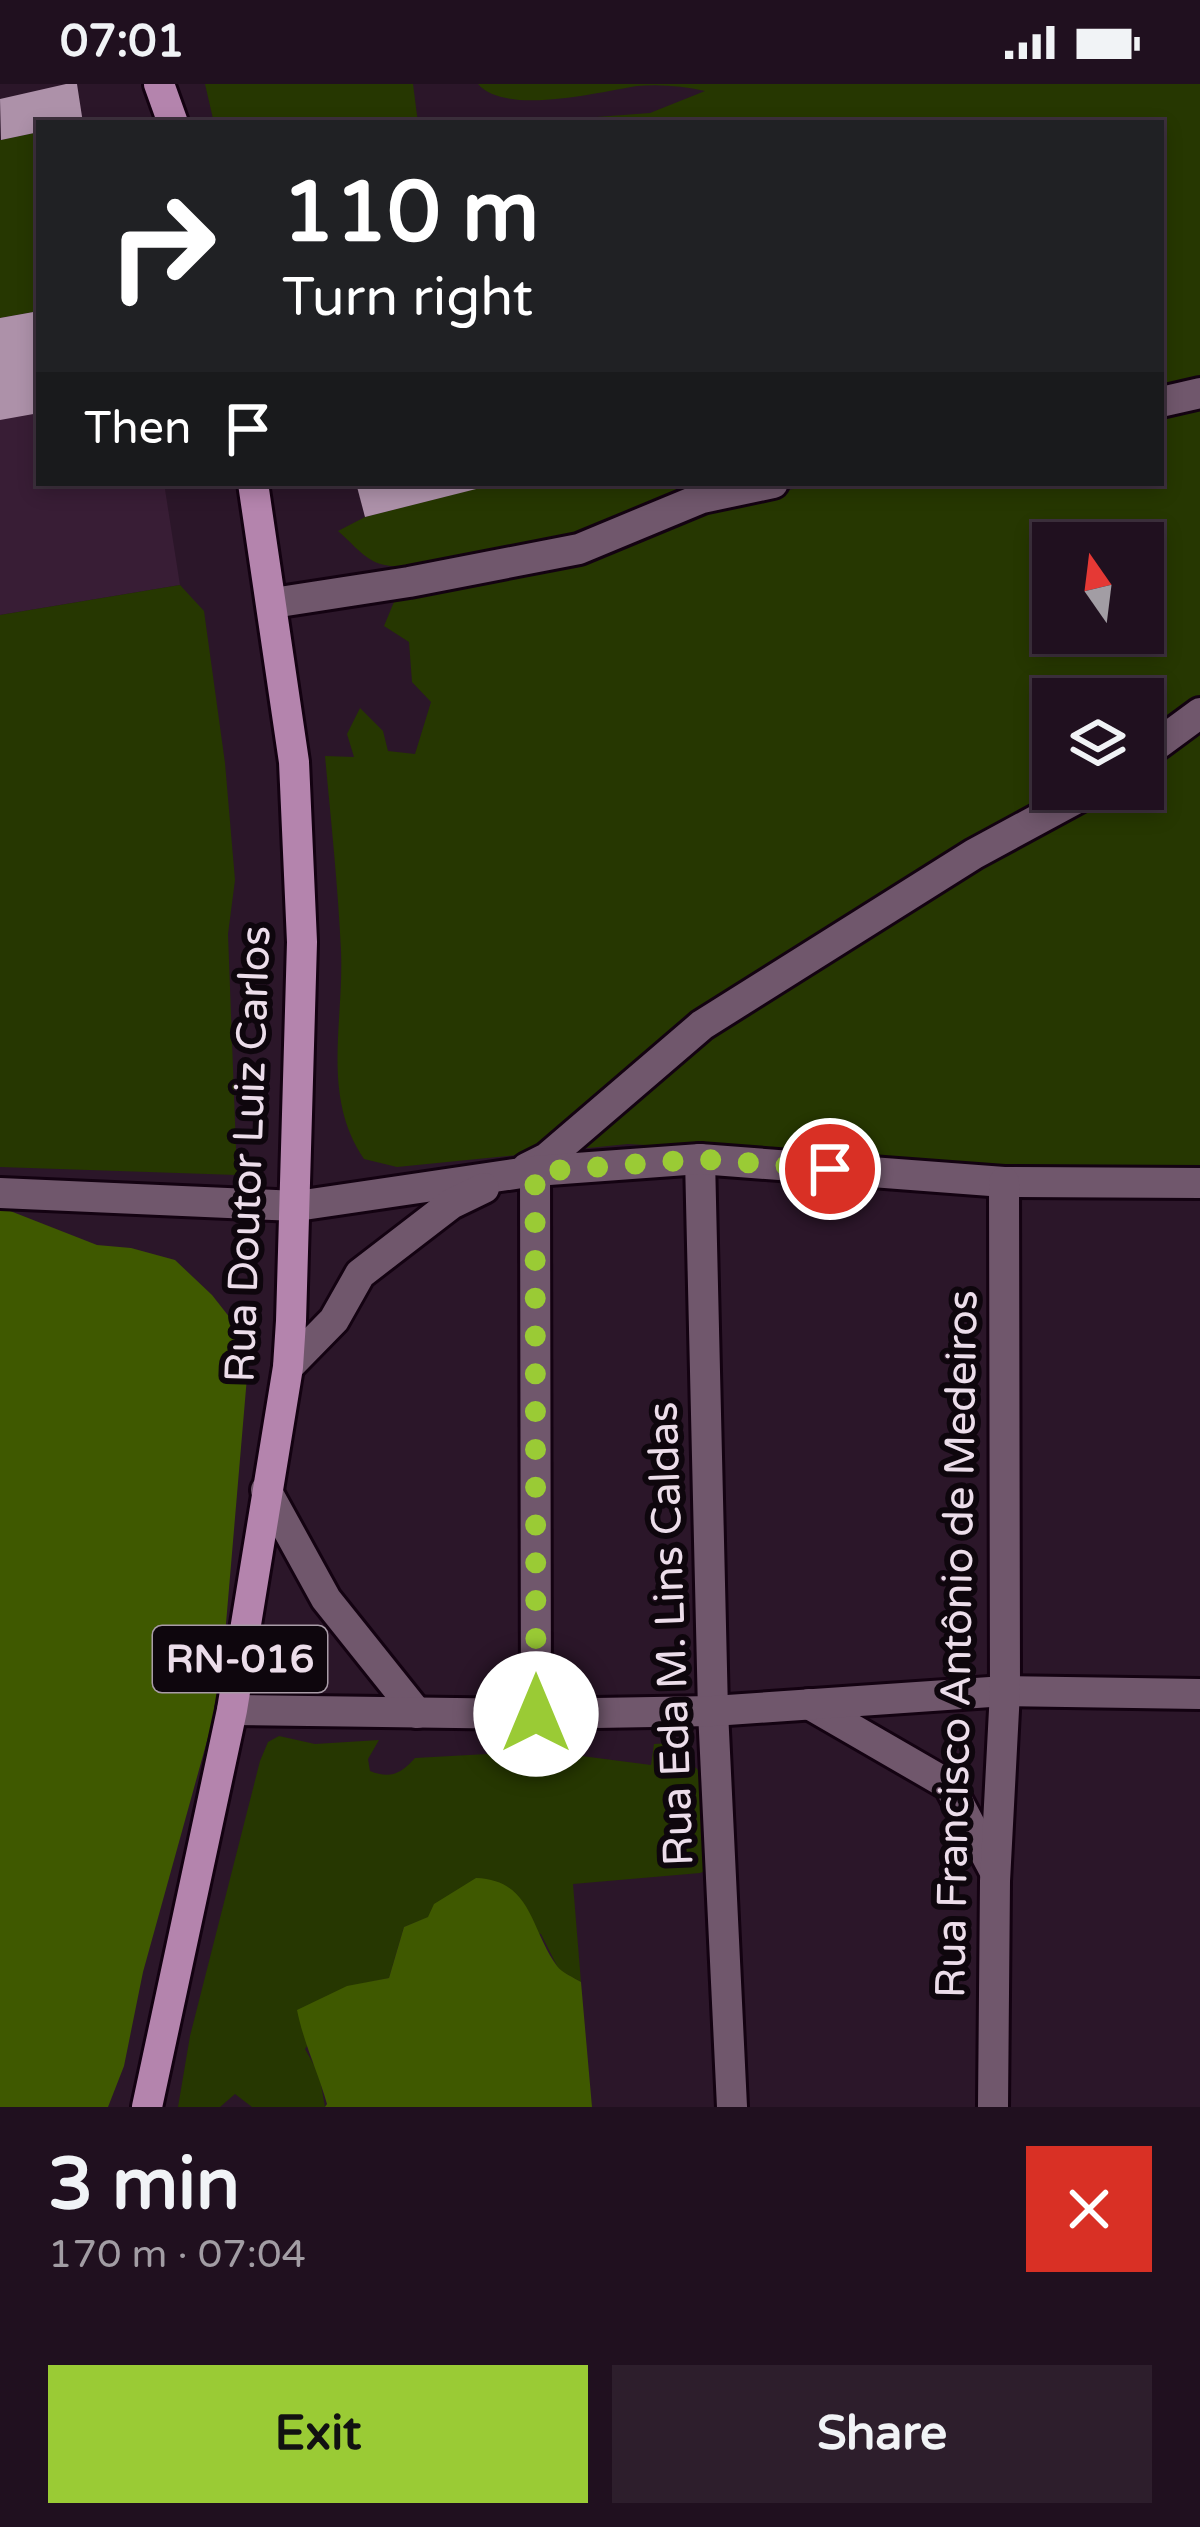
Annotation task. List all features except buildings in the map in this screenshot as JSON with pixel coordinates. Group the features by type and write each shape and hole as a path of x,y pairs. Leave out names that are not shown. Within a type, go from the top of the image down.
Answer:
{"main road":[{"path":"159,84 172,120"},
{"name":"Rua Doutor Luiz Carlos","path":"147,2107 232,1710 287,1366 297,1205 302,942 296,807 273,603 254,486"}],"street":[{"path":"1164,401 1200,394"},
{"path":"273,603 409,583 579,549 702,498 759,486"},
{"path":"1164,740 1200,713"},
{"path":"287,1366 334,1320 360,1274 451,1204 548,1159 702,1025 974,854 1055,810"},
{"path":"0,1193 297,1205 524,1173 700,1159 1004,1182 1200,1183"},
{"name":"Rua Eda M. Lins Caldas","path":"700,1159 712,1711 732,2107"},
{"path":"524,1173 536,1714"},
{"name":"Rua Francisco Antônio de Medeiros","path":"993,2107 995,1872 1005,1690 1004,1182"},
{"path":"266,1490 326,1599 417,1713"},
{"path":"232,1710 712,1711 1005,1690 1192,1687"},
{"path":"808,1705 949,1785 995,1872"}],"shaded area":[{"path":"36,312 36,486 164,486 180,585 0,615 0,318"}],"green space":[{"path":"205,84 413,84 418,120 213,120"},
{"path":"478,84 1200,84 1200,379 1164,386 1164,120 557,120 650,113 705,91 646,85 531,100 491,94"},
{"path":"36,133 36,312 0,318 0,140"},
{"path":"1200,395 1200,1175 628,1144 397,1167 364,1159 351,1135 339,1084 341,951 325,756 354,757 347,734 360,708 383,731 388,751 415,754 431,702 412,682 409,642 384,626 396,597 806,486 1164,486 1164,404"},
{"path":"486,486 731,486 553,541 445,564 402,567 373,561 338,531 365,517"},
{"path":"180,585 204,611 225,763 235,880 228,934 237,1175 0,1167 0,615"},
{"path":"0,1207 97,1245 175,1260 234,1323 247,1377 220,1694 143,1972 124,2066 108,2107 0,2107"},
{"path":"279,1736 315,1744 379,1740 368,1759 370,1771 384,1775 400,1771 415,1758 543,1751 651,1765 654,1744 671,1743 702,1774 713,1868 573,1884 581,1982 559,1970 541,1934 429,1917 404,1927 389,1978 347,1987 305,2049 319,2074 325,2107 252,2107 235,2094 220,2107 178,2107 190,2036 260,1761 268,1742"},
{"path":"476,1878 508,1887 519,1897 557,1966 581,1982 592,2107 325,2107 297,2010 347,1986 389,1978 404,1927 428,1917 434,1904"}],"route":[{"path":"536,1714 535,1172 700,1159 830,1169"}]}
